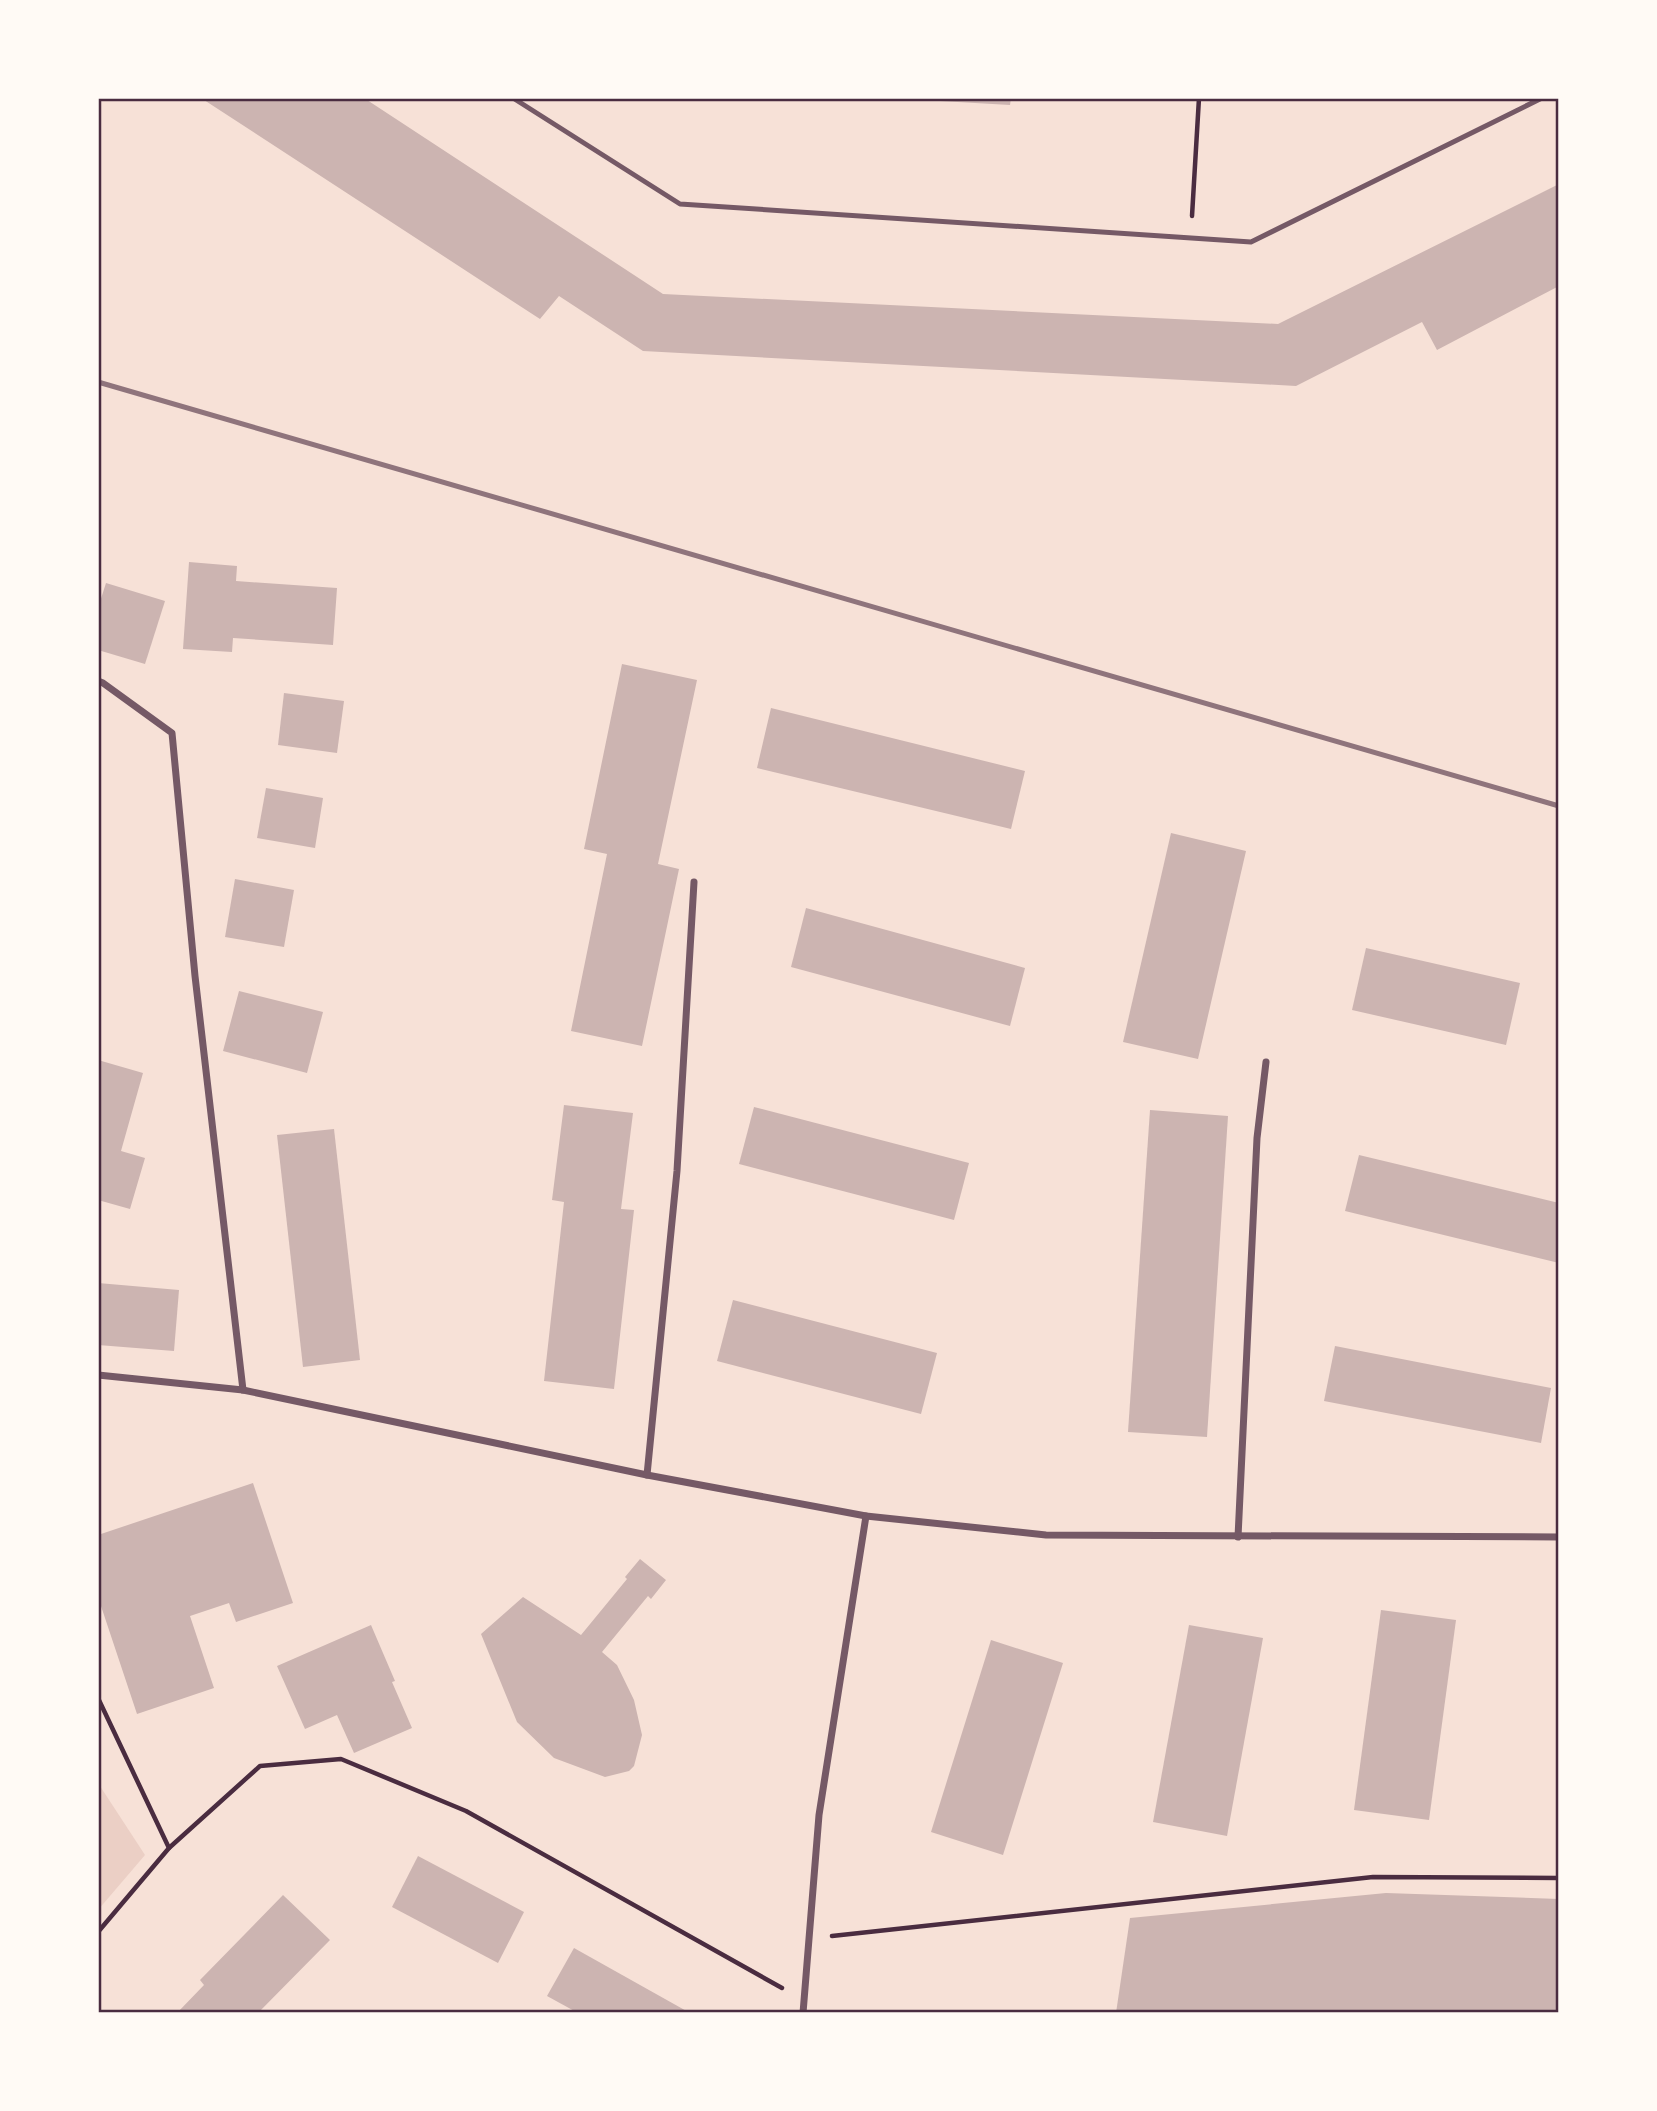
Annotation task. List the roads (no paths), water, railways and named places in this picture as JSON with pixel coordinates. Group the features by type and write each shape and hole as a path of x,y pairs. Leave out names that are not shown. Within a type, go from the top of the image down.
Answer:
{"street":[{"path":"98,681 173,733 195,976 243,1390"},
{"path":"648,1475 677,1171 694,882"},
{"path":"1238,1537 1257,1138 1266,1062"},
{"path":"98,1375 243,1390 648,1475 866,1516 1046,1535 1559,1537"},
{"path":"803,2013 819,1815 866,1516"}],"lane":[{"path":"513,98 680,204 1251,242 1542,98"}],"railway":[{"path":"98,382 1559,806"}]}
